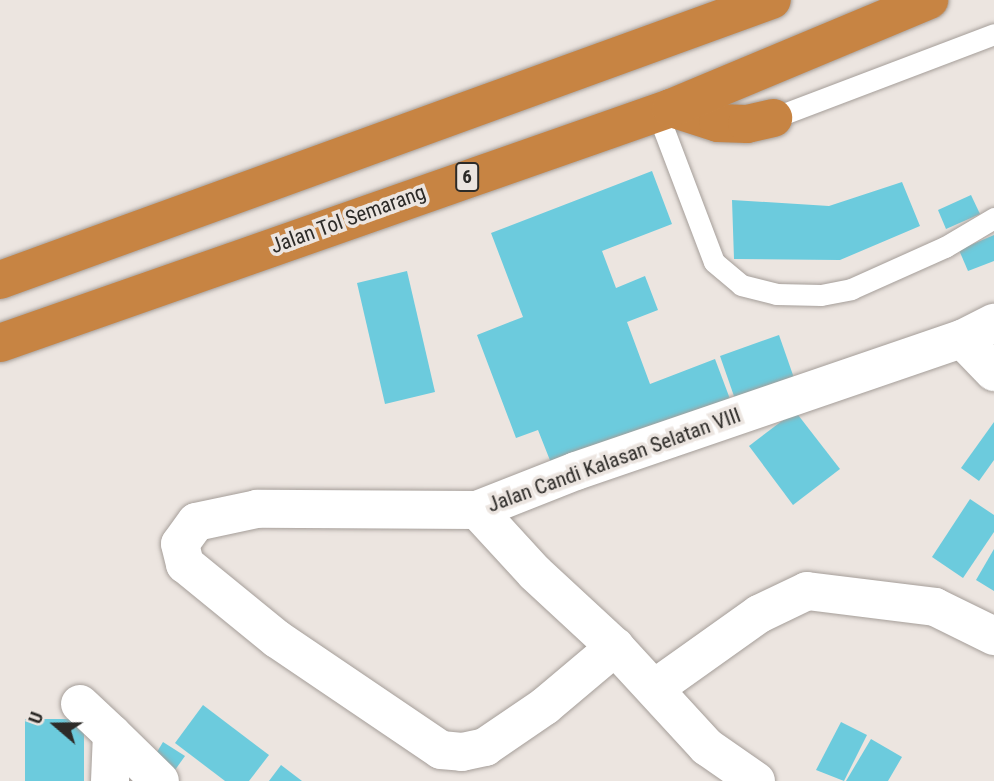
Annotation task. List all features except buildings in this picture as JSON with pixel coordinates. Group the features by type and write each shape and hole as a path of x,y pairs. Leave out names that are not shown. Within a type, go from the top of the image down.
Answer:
{"highway":[{"path":"0,280 772,0"},
{"name":"Jalan Tol Semarang","path":"0,343 664,110 929,0"},
{"path":"664,110 718,123 747,124 774,118"}],"street":[{"path":"978,331 994,372"},
{"name":"Jalan Candi Kalasan Selatan VIII","path":"757,781 707,747 655,688 544,582 477,510 576,471 978,331"},
{"path":"477,510 257,509 196,522 180,544 185,564 277,639 441,750 462,752 485,747 545,706 615,647"},
{"path":"655,688 759,614 807,591 935,607 994,636"},
{"path":"80,704 160,781"},
{"path":"110,781 112,734"}],"lane":[{"path":"774,118 994,34"},
{"path":"664,110 714,262 741,285 776,294 821,295 851,289 945,247 994,218"}]}
